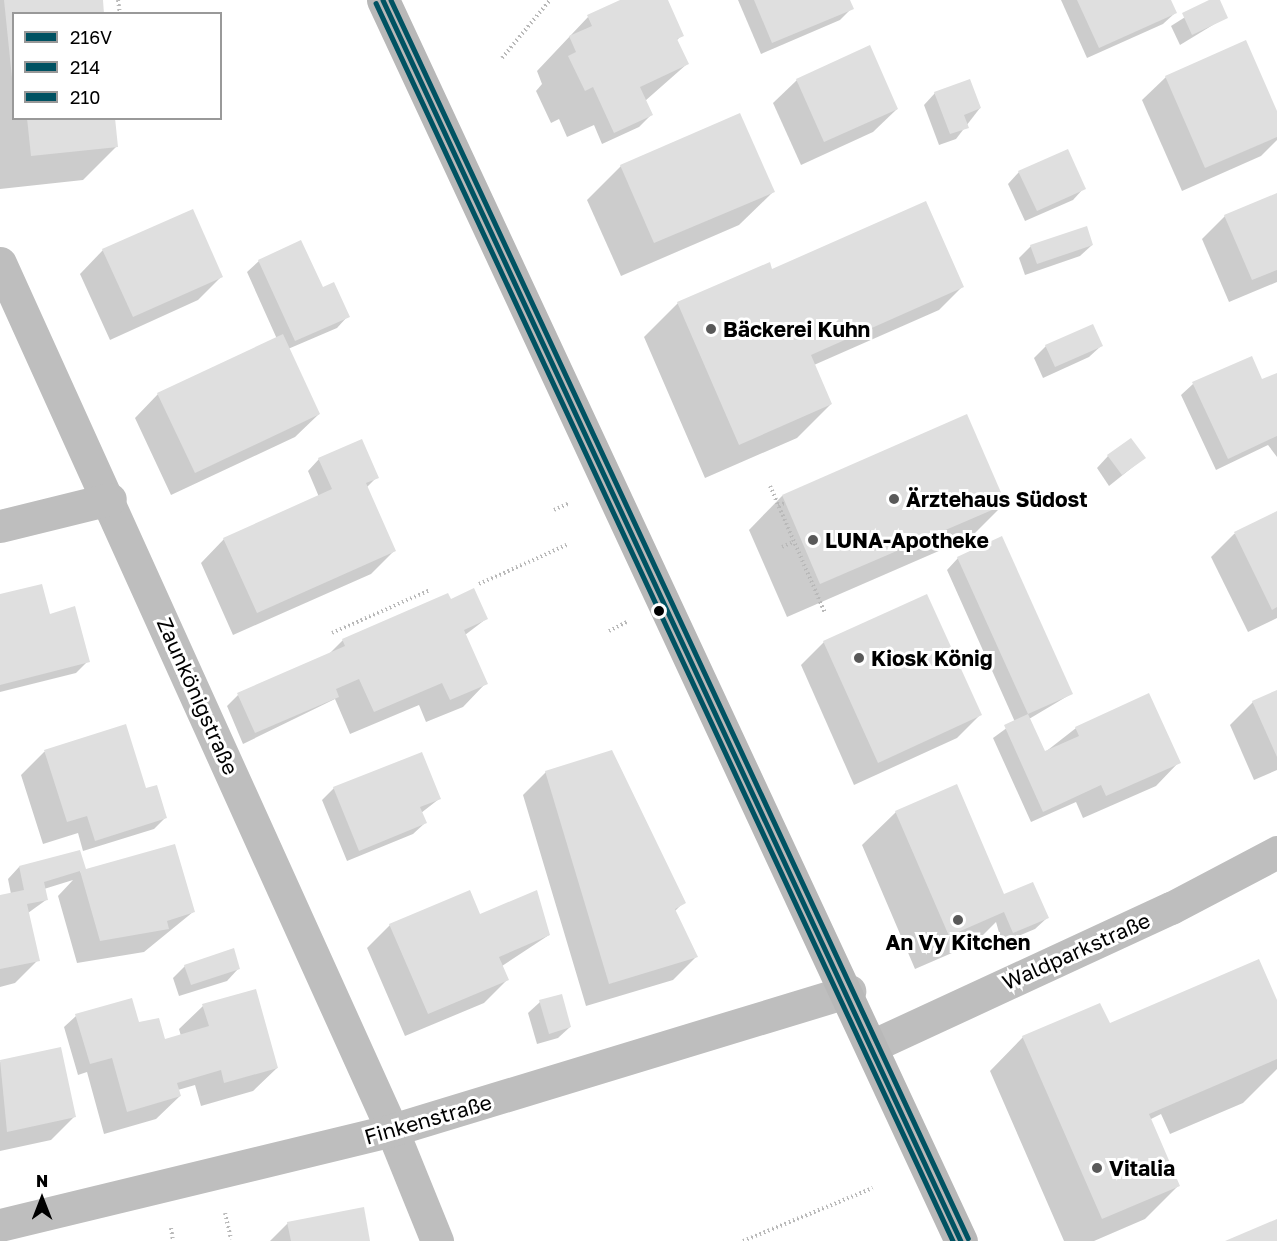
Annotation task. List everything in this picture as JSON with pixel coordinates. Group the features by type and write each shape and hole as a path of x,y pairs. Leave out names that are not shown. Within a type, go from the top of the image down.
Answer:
{"main road":[{"path":"383,0 849,991 961,1241"}],"street":[{"name":"Zaunkönigstraße","path":"0,263 110,499 392,1130 436,1241"},
{"path":"0,526 110,499"},
{"name":"Waldparkstraße","path":"874,1045 1171,908 1277,852"},
{"name":"Finkenstraße","path":"0,1225 392,1130 849,991"}],"path":[{"path":"502,58 550,0"},
{"path":"770,486 825,613"},
{"path":"554,510 579,498"},
{"path":"778,506 785,503"},
{"path":"782,547 794,542"},
{"path":"479,584 569,544"},
{"path":"332,633 430,590"},
{"path":"609,631 636,618"},
{"path":"743,1241 873,1188"},
{"path":"224,1208 231,1239"},
{"path":"169,1220 174,1241"}],"building":[{"path":"4,0 103,0 104,12 12,12 12,78"},
{"path":"620,0 668,0 684,36 677,39 689,64 640,87 653,115 614,133 593,87 585,91 568,56 576,52 569,36 592,26 587,15"},
{"path":"754,0 850,0 854,9 772,43"},
{"path":"1077,0 1171,0 1177,13 1099,48"},
{"path":"1209,0 1220,0 1228,18 1192,35 1182,13"},
{"path":"1246,40 1277,111 1277,137 1205,168 1165,76"},
{"path":"870,45 898,109 824,142 796,79"},
{"path":"970,79 981,108 964,115 969,128 950,134 934,92"},
{"path":"740,113 775,192 654,243 620,165"},
{"path":"27,120 115,120 118,147 31,156"},
{"path":"1068,149 1086,189 1037,211 1018,171"},
{"path":"1277,193 1277,270 1252,280 1224,215"},
{"path":"926,201 964,287 811,355 832,404 739,445 677,302 770,262 772,269"},
{"path":"193,209 223,277 133,317 102,249"},
{"path":"1087,226 1093,245 1037,264 1030,245"},
{"path":"301,240 323,287 334,282 350,317 295,341 258,260"},
{"path":"1093,324 1103,346 1055,367 1045,345"},
{"path":"283,334 320,414 195,473 157,393"},
{"path":"1252,356 1262,379 1277,373 1277,436 1228,459 1192,382"},
{"name":"Ärztehaus Südost","path":"967,414 1006,504 820,584 782,495"},
{"path":"1131,438 1146,458 1122,475 1107,455"},
{"path":"362,439 379,478 366,483 396,551 257,613 223,538 332,489 318,458"},
{"path":"1277,511 1277,607 1272,610 1234,532"},
{"path":"1002,536 1073,694 1028,714 957,557"},
{"path":"42,584 50,614 75,606 90,662 0,685 0,594"},
{"path":"474,588 488,619 464,630 488,684 450,700 442,683 374,712 359,679 336,689 339,697 255,733 237,693 345,646 342,639 448,593 451,599"},
{"path":"927,594 982,715 878,763 823,641"},
{"path":"1277,690 1277,757 1252,701"},
{"path":"1149,693 1181,763 1106,796 1101,785 1043,812 1004,725 1028,714 1045,751 1079,736 1075,727"},
{"path":"126,724 146,788 157,785 167,818 95,841 87,816 67,822 44,750"},
{"path":"612,750 686,903 675,909 698,957 609,984 545,771"},
{"path":"422,752 441,799 420,807 427,823 359,851 333,787"},
{"path":"957,784 1004,894 1033,882 1049,918 1013,933 1004,912 949,936 895,811"},
{"path":"175,844 195,912 167,921 169,929 100,941 80,871 44,882 48,900 27,904 40,961 0,969 0,895 24,890 19,866 80,850 86,869"},
{"path":"470,890 480,914 537,890 550,935 499,957 509,980 428,1014 389,924"},
{"path":"234,948 240,969 191,985 184,965"},
{"path":"1259,959 1277,1000 1277,1059 1149,1114 1180,1186 1102,1219 1022,1036 1100,1003 1110,1023"},
{"path":"256,989 278,1068 224,1083 221,1070 177,1083 181,1096 127,1112 112,1058 90,1064 75,1014 132,998 139,1022 159,1018 165,1039 209,1026 202,1004"},
{"path":"562,994 571,1027 549,1034 539,1000"},
{"path":"61,1047 76,1117 7,1132 0,1060"},
{"path":"364,1207 370,1241 291,1241 287,1222"},
{"path":"1277,1219 1277,1241 1225,1241"}],"transit line":[{"name":"216V","path":"383,0 961,1241"},
{"name":"210","path":"391,0 968,1238"},
{"name":"214","path":"376,3 953,1241"}],"place":[{"name":"Bäckerei Kuhn","path":"711,329"},
{"name":"Ärztehaus Südost","path":"894,499"},
{"name":"LUNA-Apotheke","path":"813,540"},
{"name":"Kiosk König","path":"859,658"},
{"name":"An Vy Kitchen","path":"958,920"},
{"name":"Vitalia","path":"1097,1168"}]}
